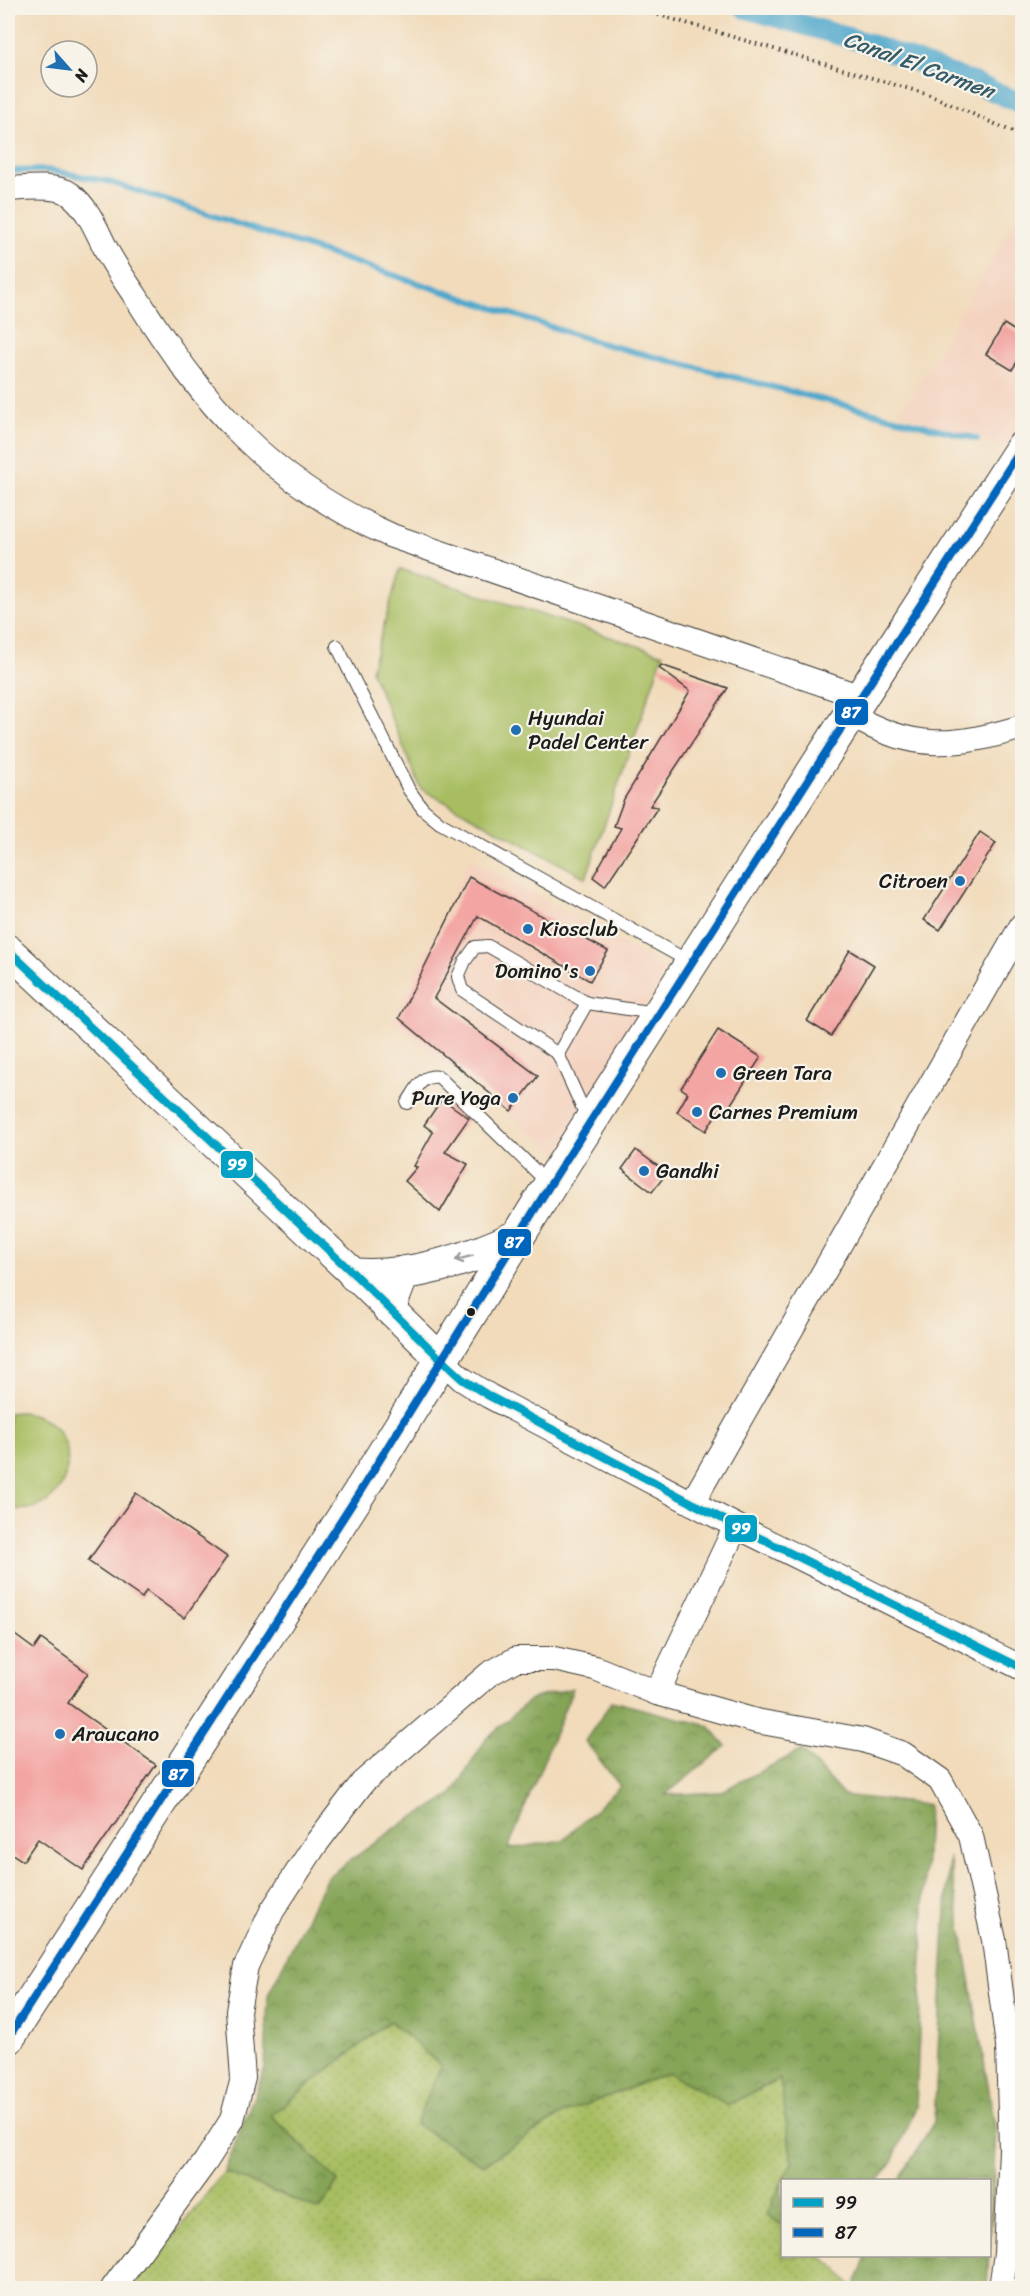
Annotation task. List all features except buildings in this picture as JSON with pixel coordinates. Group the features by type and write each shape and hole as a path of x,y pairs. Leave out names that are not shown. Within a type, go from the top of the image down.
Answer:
{"main road":[{"path":"8,2038 443,1361 550,1185 855,706 1023,448"},
{"path":"355,1275 403,1273 481,1253 518,1236"},
{"path":"389,1308 403,1273"}],"street":[{"path":"8,189 36,187 70,194 85,209 110,256 157,331 226,420 281,472 330,505 392,536 855,706 883,732 901,738 941,743 975,740 1023,727"},
{"path":"692,1503 1023,925"},
{"path":"8,950 355,1275 462,1379 489,1396 736,1526 1023,1668"},
{"path":"657,1693 736,1526"},
{"path":"113,2289 206,2161 232,2120 243,2078 238,2011 246,1966 272,1911 315,1845 363,1782 489,1674 516,1659 554,1659 595,1668 657,1693 756,1721 863,1740 903,1754 940,1780 971,1836 994,1940 1008,2046 1016,2069 1006,2253 1001,2289"}],"lane":[{"path":"337,646 409,790 423,809 440,823 691,963"},
{"path":"590,1124 558,1054 462,990 458,977 465,961 476,947 488,946 587,1003 660,1013"},
{"path":"558,1054 587,1003"},
{"path":"407,1103 424,1079 430,1075 439,1077 550,1185"}],"path":[{"path":"635,8 930,95 1023,136"}],"shaded area":[{"path":"1022,209 1022,452 900,414"},
{"path":"471,858 667,970 559,1155 392,1021"}],"green space":[{"name":"Hyundai Padel Center","path":"400,569 663,654 586,878 421,789 371,670"},
{"path":"20,1412 43,1419 59,1432 66,1449 67,1468 61,1486 49,1500 31,1508 8,1508 8,1413"},
{"path":"573,1688 508,1849 563,1840 620,1786 585,1741 612,1701 709,1726 726,1746 665,1795 720,1792 802,1750 843,1795 928,1805 916,2107 891,2164 880,2179 784,2179 792,2162 780,2079 728,2105 668,2073 564,2113 483,2165 415,2124 441,2066 390,2021 271,2115 338,2181 320,2210 224,2172 265,2068 268,1995 327,1877 400,1825 451,1796 486,1739 531,1699"},
{"path":"949,1857 996,2131 991,2228 991,2179 900,2179 934,2122"},
{"path":"390,2021 441,2066 483,2165 564,2113 668,2073 728,2105 780,2079 792,2162 784,2179 781,2179 781,2185 767,2214 781,2225 781,2257 821,2257 836,2268 854,2288 132,2288 224,2172 320,2210 338,2181 271,2115"},
{"path":"781,2184 781,2225 767,2214"},
{"path":"866,2257 989,2257 987,2288 854,2288"}],"waterway":[{"name":"Canal El Carmen","path":"745,8 864,42 977,84 1022,104"},
{"path":"8,171 47,170 107,181 600,343 977,439"}],"transit line":[{"name":"87","path":"8,2038 361,1490 550,1185 1022,448"},
{"name":"99","path":"8,950 355,1275 462,1379 489,1396 736,1526 1022,1668"}],"place":[{"name":"Hyundai Padel Center","path":"516,730"},
{"name":"Citroen","path":"960,881"},
{"name":"Kiosclub","path":"528,929"},
{"name":"Domino's","path":"590,971"},
{"name":"Green Tara","path":"721,1073"},
{"name":"Pure Yoga","path":"513,1098"},
{"name":"Carnes Premium","path":"697,1112"},
{"name":"Gandhi","path":"644,1171"},
{"name":"Araucano","path":"60,1734"}]}
